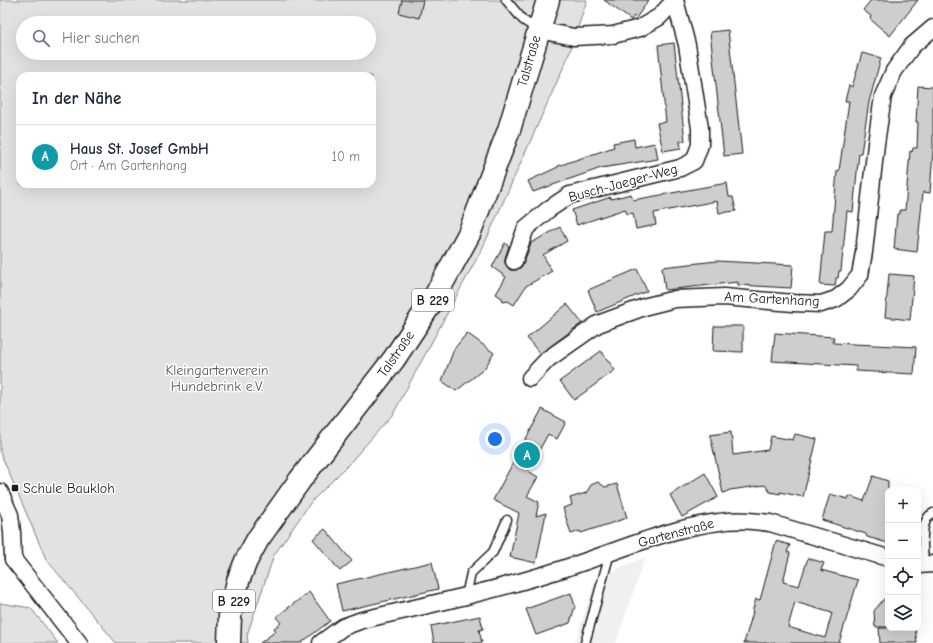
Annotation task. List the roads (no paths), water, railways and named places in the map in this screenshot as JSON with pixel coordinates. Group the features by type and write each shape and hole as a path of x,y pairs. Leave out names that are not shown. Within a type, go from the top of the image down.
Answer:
{"main road":[{"name":"Talstraße","path":"228,643 230,616 238,581 246,561 258,539 300,480 394,359 433,300 469,234 509,130 548,0"}],"street":[{"path":"538,30 574,37 613,35 640,28 659,17 675,0"},
{"name":"Busch-Jaeger-Weg","path":"514,261 526,228 549,209 570,195 680,168 694,161 700,145 700,128 687,45 675,0"},
{"name":"Am Gartenhang","path":"530,378 548,359 598,324 647,306 675,300 724,297 821,304 836,299 849,289 860,275 883,96 894,71 912,46 933,28"},
{"path":"0,492 10,515 12,532 6,560 79,643"},
{"name":"Gartenstraße","path":"321,643 343,627 362,620 466,596 558,571 685,528 720,522 751,521 770,523 795,529 885,557"}],"lane":[{"path":"506,0 523,20 538,30"},
{"path":"925,565 923,531 925,521 930,514 933,513"},
{"path":"466,596 471,573 492,552 507,520"},
{"path":"585,643 610,553"}],"place":[{"name":"Haus St. Josef GmbH","path":"527,455"},
{"name":"Schule Baukloh","path":"15,488"}],"park label":[{"name":"Kleingartenverein Hundebrink e.V.","path":"217,378"}]}
